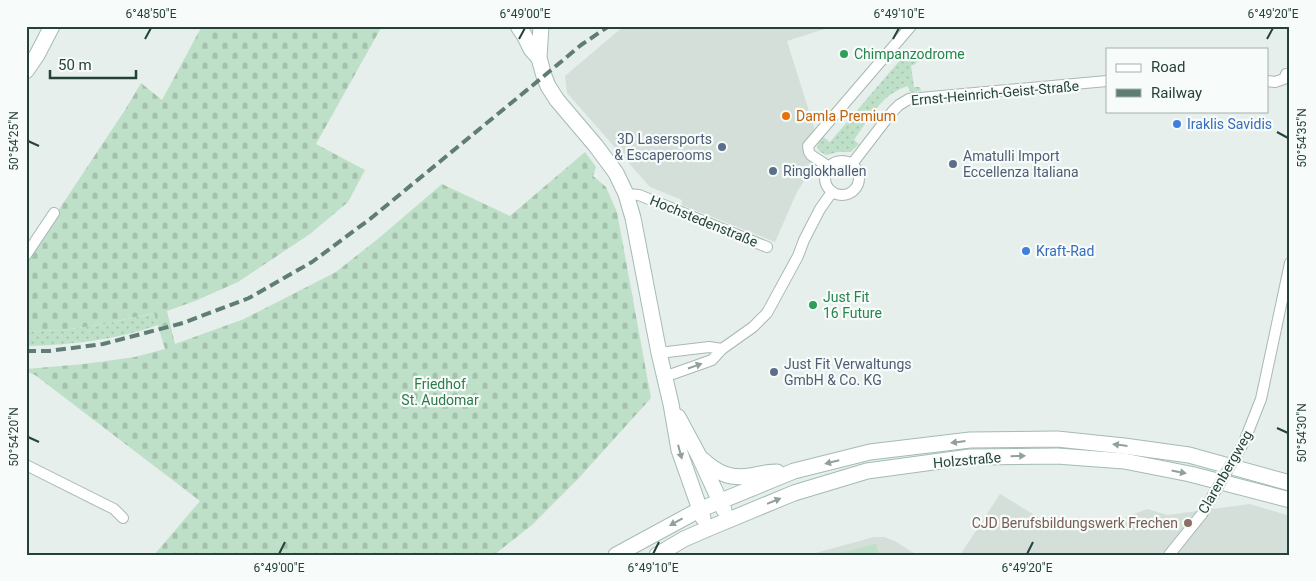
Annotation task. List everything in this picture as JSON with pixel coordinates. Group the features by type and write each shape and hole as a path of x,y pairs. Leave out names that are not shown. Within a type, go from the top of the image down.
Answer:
{"main road":[{"path":"26,71 37,55 52,26"},
{"path":"518,26 531,49 539,58"},
{"path":"541,26 539,58 544,76 556,100 596,146 616,173 626,194 633,218 658,353 671,404 679,450 707,529"},
{"path":"671,404 699,456 728,519"},
{"name":"Holzstraße","path":"616,555 720,500 794,471 870,452 970,440 1057,438 1124,446 1189,455 1290,483"},
{"name":"Holzstraße","path":"699,456 719,472 732,476 794,471"},
{"name":"Holzstraße","path":"657,555 684,539 728,519 794,493 867,471 970,458 1057,456 1124,461 1190,474 1290,500"}],"street":[{"path":"828,167 811,155 808,146 911,26"},
{"path":"1268,82 1284,79 1288,71"},
{"name":"Ernst-Heinrich-Geist-Straße","path":"852,164 892,112 909,99 1106,82"},
{"path":"842,160 852,164 859,174 857,187 848,194 832,192 826,183 828,167 842,160"},
{"path":"664,377 712,360 722,349 753,327 767,313 798,256 820,209 832,192"},
{"name":"Hochstedenstraße","path":"626,194 639,195 767,247"},
{"path":"26,255 54,213"},
{"name":"Clarenbergweg","path":"1169,555 1202,514 1244,442 1261,399 1290,264"},
{"path":"658,353 709,347 722,349"},
{"path":"26,465 114,509 123,518"}],"shaded area":[{"name":"Ringlokhallen","path":"624,26 834,26 787,41 814,127 814,165 797,192 775,242 682,205 682,200 650,187 567,93 565,76"},
{"name":"CJD Berufsbildungswerk Frechen","path":"1000,494 1051,525 1065,527 1123,518 1147,509 1168,515 1250,504 1290,516 1290,555 960,555"},
{"path":"874,537 884,537 895,541 917,555 808,555"}],"green space":[{"name":"Friedhof St. Audomar","path":"202,26 382,26 316,144 365,170 348,202 310,234 238,282 167,311 175,344 244,319 336,272 442,184 510,216 585,152 596,167 593,176 606,187 617,212 651,398 578,479 532,525 494,555 154,555 200,501 35,375 26,371 26,369 135,357 165,349 154,313 75,329 26,331 26,259 141,83 162,100"},
{"path":"907,52 918,61 911,66 914,87 920,87 921,91 910,93 908,86 890,95 883,101 854,140 859,144 851,152 838,152 826,155 819,151 817,146 822,136 830,142"},
{"path":"155,313 158,325 142,330 110,338 76,343 26,346 26,331 75,329"},
{"path":"876,544 879,555 831,555"}],"railway":[{"path":"26,351 49,351 103,344 183,323 249,298 312,262 370,219 581,45 609,26"}],"place":[{"name":"Chimpanzodrome","path":"844,54"},
{"name":"Damla Premium","path":"786,116"},
{"name":"Iraklis Savidis","path":"1177,124"},
{"name":"3D Lasersports & Escaperooms","path":"722,147"},
{"name":"Amatulli Import Eccellenza Italiana","path":"953,164"},
{"name":"Ringlokhallen","path":"773,171"},
{"name":"Kraft-Rad","path":"1026,251"},
{"name":"Just Fit 16 Future","path":"813,305"},
{"name":"Just Fit Verwaltungs GmbH & Co. KG","path":"774,372"},
{"name":"CJD Berufsbildungswerk Frechen","path":"1188,523"}]}
